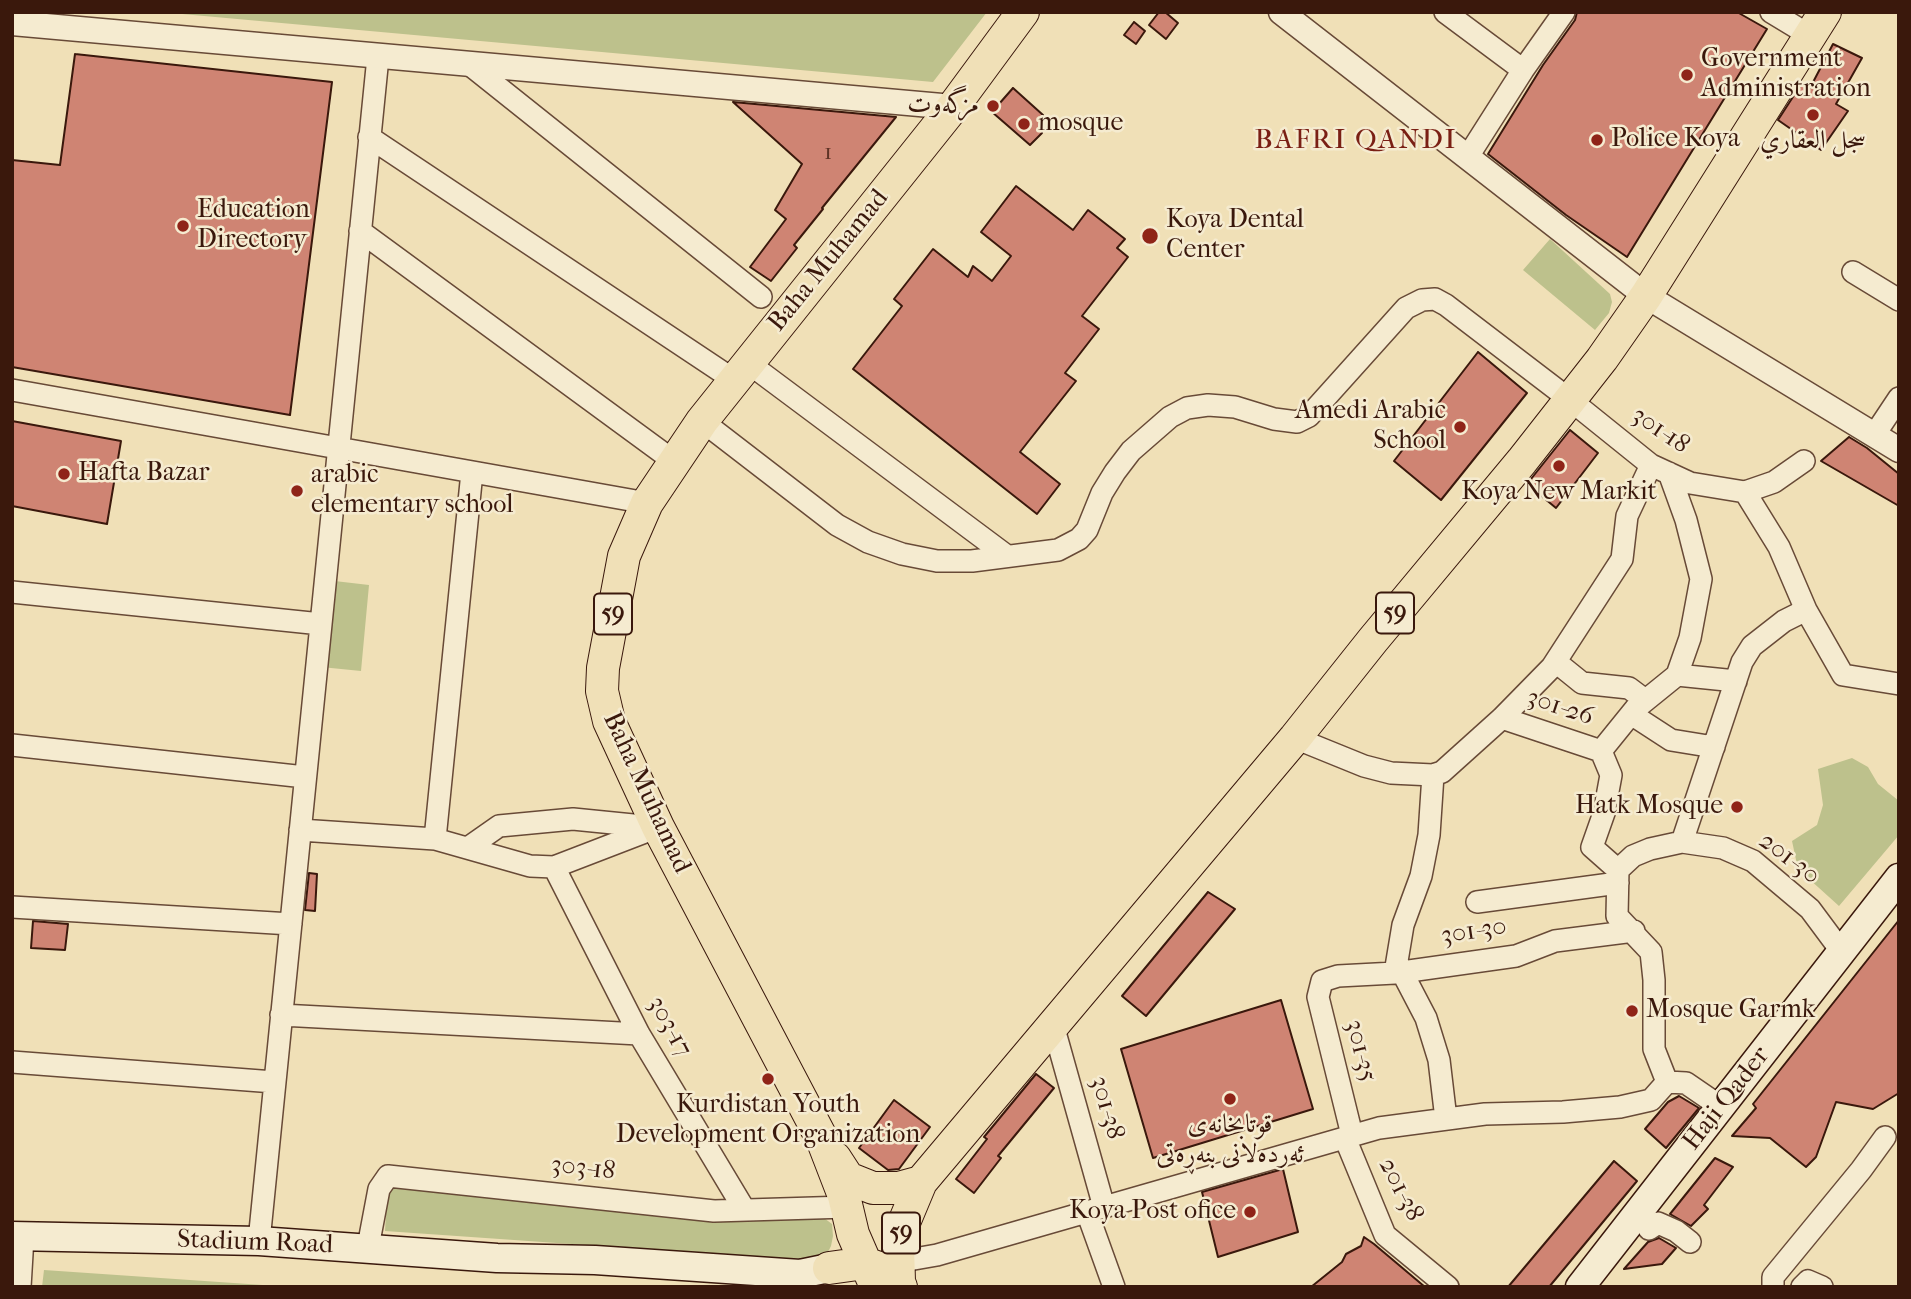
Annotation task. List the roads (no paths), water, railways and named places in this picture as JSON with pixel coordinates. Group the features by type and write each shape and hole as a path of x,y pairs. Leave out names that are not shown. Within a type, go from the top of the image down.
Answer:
{"main road":[{"name":"Baha Muhamad","path":"882,1277 850,1221 822,1139 658,827 609,721 602,691 603,668 624,556 647,503 702,421 953,107 1023,12"},
{"name":"59","path":"882,1277 898,1245 903,1225 922,1182 1295,738 1616,341 1817,23"},
{"name":"Haji Qader","path":"1580,1287 1899,878"},
{"name":"Haji Qader","path":"1604,1287 1899,908"},
{"path":"822,1139 848,1178 873,1188 899,1188 922,1182"},
{"path":"497,1258 595,1260 800,1274 829,1268 841,1261 851,1250 850,1221"},
{"name":"Stadium Road","path":"18,1236 258,1241 497,1258"},
{"path":"497,1258 615,1278 715,1287"},
{"path":"829,1268 882,1277"}],"street":[{"path":"1281,12 1646,296 1899,450"},
{"path":"1445,12 1469,20 1522,70"},
{"path":"1467,158 1522,70 1564,12"},
{"path":"1771,12 1817,23"},
{"path":"12,23 953,107"},
{"path":"258,1241 378,57"},
{"path":"469,64 761,297"},
{"path":"369,138 741,371 1007,556"},
{"path":"360,232 676,462"},
{"path":"1853,272 1898,298"},
{"name":"301-18","path":"702,421 837,525 868,542 902,554 937,561 972,561 1058,550 1079,539 1092,520 1108,482 1131,452 1170,417 1188,408 1208,405 1235,407 1274,419 1297,422 1309,416 1406,308 1422,300 1435,299 1660,469 1690,483 1745,492"},
{"path":"12,390 647,503"},
{"path":"1875,434 1899,398"},
{"path":"1804,461 1774,482 1745,492 1779,547 1806,610 1843,675 1899,684"},
{"path":"1295,738 1364,766 1391,773 1433,775 1442,772 1502,718 1556,662 1622,559 1627,516 1660,469 1686,520 1701,579 1690,638 1677,674 1638,707 1601,751 1611,775 1604,813 1592,847 1618,876"},
{"path":"435,839 472,472"},
{"path":"12,592 321,624"},
{"path":"1667,1082 1654,1049 1654,980 1651,952 1617,916 1618,876 1633,856 1682,842 1742,662 1752,646 1784,621 1806,610"},
{"path":"1556,662 1582,683 1629,688 1638,707 1671,740 1714,747"},
{"path":"1677,674 1736,681"},
{"name":"301-26","path":"1502,718 1601,751"},
{"path":"12,745 306,777"},
{"path":"1433,775 1429,835 1421,877 1403,925 1398,973 1426,1018 1439,1060 1446,1119"},
{"path":"469,847 499,826 573,819 658,827"},
{"path":"300,830 435,839 530,866 554,867 658,827"},
{"name":"201-30","path":"1682,842 1723,848 1753,861 1810,909 1842,952"},
{"name":"303-17","path":"554,867 639,1034 744,1209"},
{"path":"1477,902 1618,876"},
{"path":"12,907 291,923"},
{"name":"301-30","path":"1322,981 1338,976 1398,973 1516,956 1555,941 1634,931"},
{"name":"301-35","path":"1322,981 1318,997 1348,1136"},
{"path":"281,1015 639,1034"},
{"name":"301-38","path":"1053,1025 1114,1287"},
{"path":"12,1062 274,1082"},
{"path":"1667,1082 1686,1083 1721,1107"},
{"path":"882,1277 937,1255 1379,1128 1485,1114 1620,1107 1651,1100 1667,1082"},
{"name":"201-38","path":"1348,1136 1385,1235 1448,1287"},
{"path":"1773,1287 1773,1277 1885,1137"},
{"name":"303-18","path":"368,1247 379,1189 388,1176 714,1210 744,1209 850,1221"},
{"path":"1649,1229 1658,1223 1676,1231 1690,1242"},
{"path":"18,1236 20,1287"},
{"path":"1802,1287 1808,1282 1822,1287"}],"place":[{"name":"Government Administration","path":"1687,75"},
{"name":"مزگەوت","path":"993,106"},
{"name":"سجل العقاري","path":"1813,115"},
{"name":"mosque","path":"1024,124"},
{"name":"Police Koya","path":"1597,140"},
{"name":"Education Directory","path":"183,226"},
{"name":"Koya Dental Center","path":"1150,236"},
{"name":"Amedi Arabic School","path":"1460,427"},
{"name":"Koya New Markit","path":"1559,466"},
{"name":"Hafta Bazar","path":"64,474"},
{"name":"arabic elementary school","path":"297,491"},
{"name":"Hatk Mosque","path":"1737,807"},
{"name":"Mosque Garmk","path":"1632,1011"},
{"name":"Kurdistan Youth Development Organization","path":"768,1079"},
{"name":"قوتابخانه‌ی ئه‌رده‌لانی بنه‌ڕه‌تی","path":"1230,1099"},
{"name":"Koya Post ofice","path":"1250,1212"}],"district":[{"name":"BAFRI QANDI","path":"1356,141"}]}
